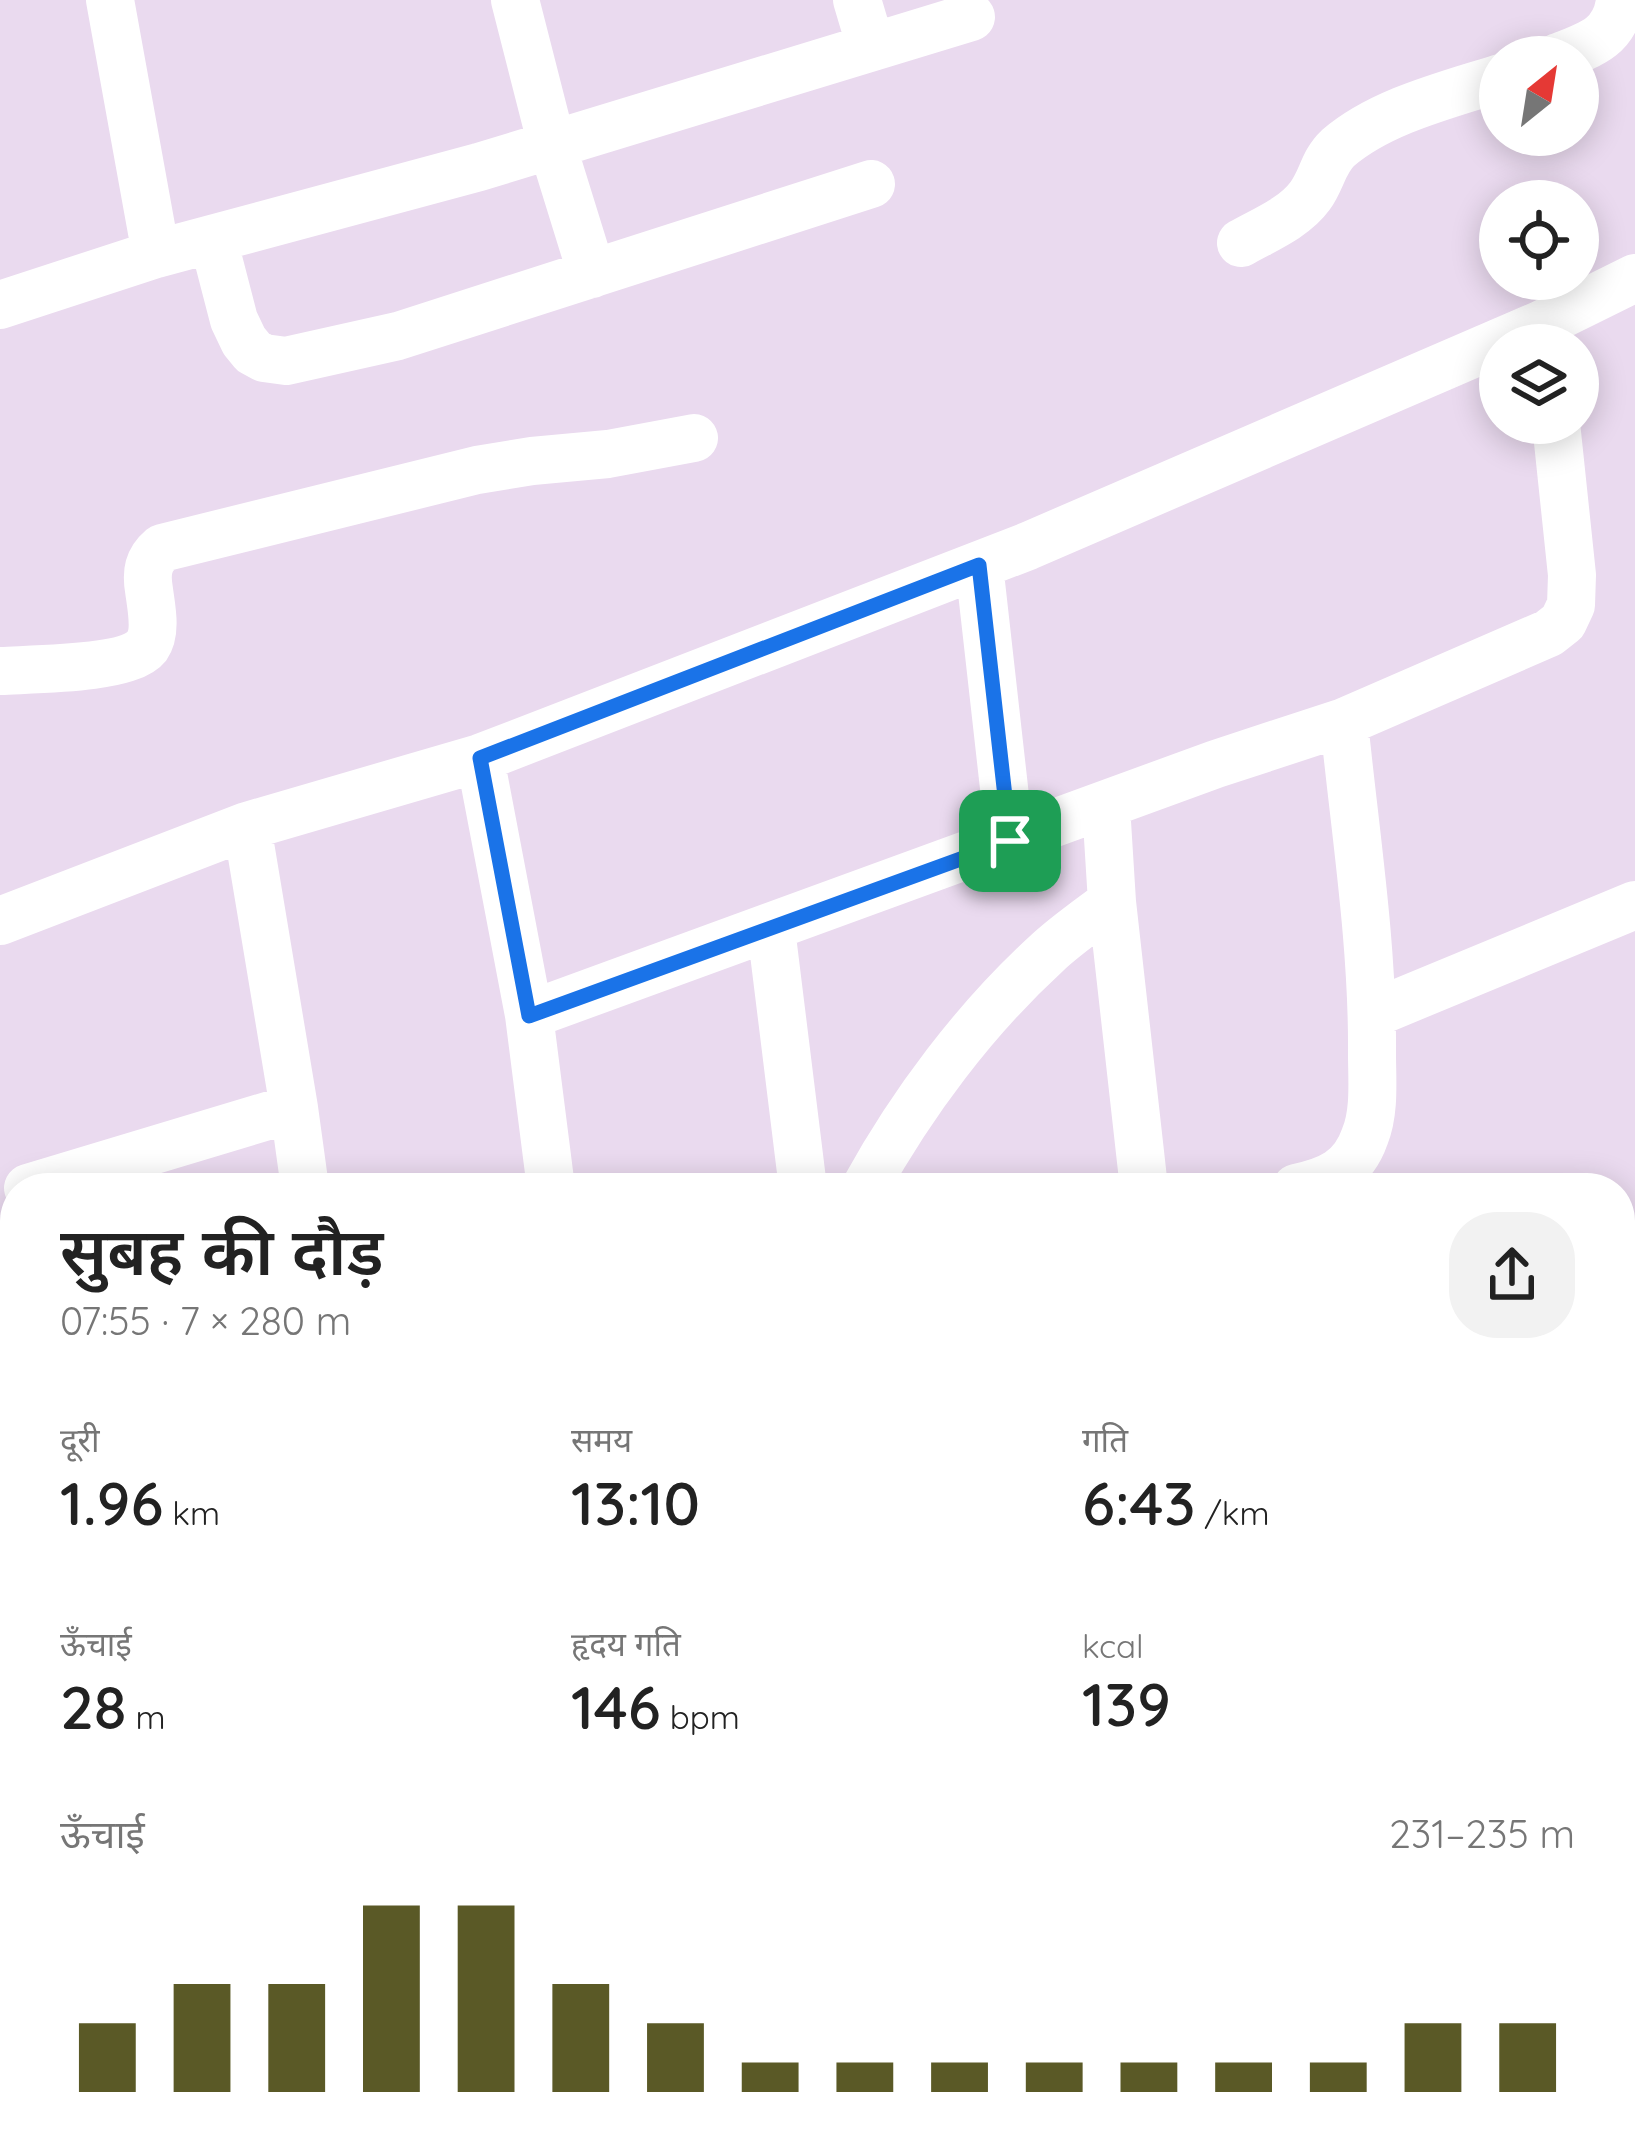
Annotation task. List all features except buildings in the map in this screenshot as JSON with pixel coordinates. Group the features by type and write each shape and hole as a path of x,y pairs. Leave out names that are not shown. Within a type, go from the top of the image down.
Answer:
{"street":[{"path":"110,0 156,254"},
{"path":"515,0 551,145 592,274"},
{"path":"857,0 871,47"},
{"path":"1599,39 1615,24 1620,0"},
{"path":"0,305 156,254 479,167 971,17"},
{"path":"1241,243 1306,201 1326,160 1350,139 1409,107 1479,85"},
{"path":"213,239 244,341 265,358 286,361 398,336 871,184"},
{"path":"1560,324 1635,278"},
{"path":"0,921 247,826 480,758 1028,547 1479,361"},
{"path":"0,671 98,665 144,650 152,627 148,568 162,548 477,470 694,438"},
{"path":"529,1016 1216,764 1344,722 1549,633 1563,622 1571,605 1558,444"},
{"path":"979,565 1010,841"},
{"path":"1342,1173 1366,1135 1372,1014 1344,722"},
{"path":"480,758 529,1016 549,1173"},
{"path":"1106,806 1142,1173"},
{"path":"247,826 303,1173"},
{"path":"873,1173 948,1061 988,1015 1048,951 1112,902"},
{"path":"1372,1014 1635,905"},
{"path":"771,929 801,1173"},
{"path":"84,1173 294,1108"}],"route":[{"path":"979,565 1010,841 529,1016 480,758 979,565"}]}
